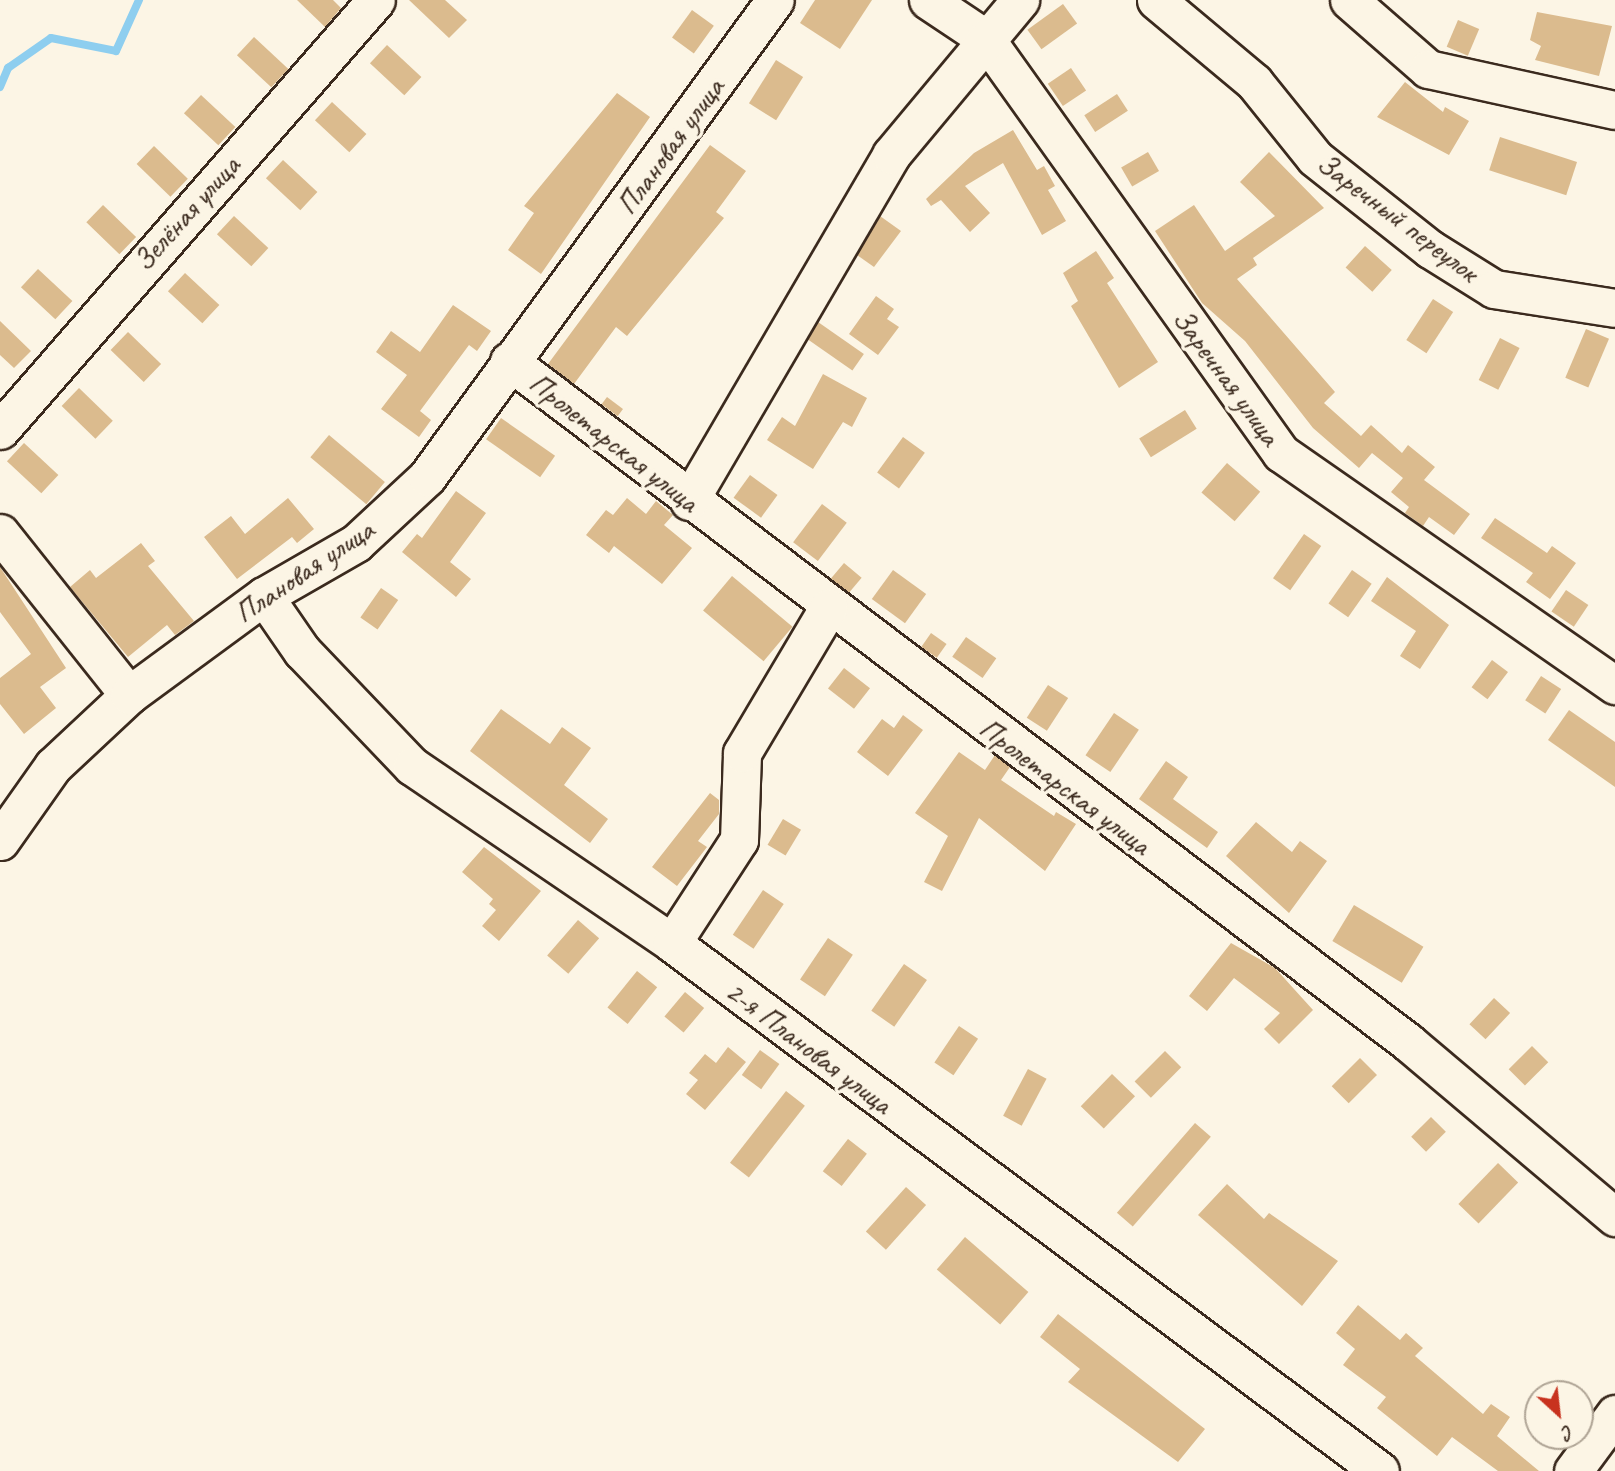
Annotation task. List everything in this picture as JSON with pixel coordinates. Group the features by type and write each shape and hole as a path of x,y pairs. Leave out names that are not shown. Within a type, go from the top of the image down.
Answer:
{"street":[{"name":"Зелёная улица","path":"0,430 376,0"},
{"name":"Плановая улица","path":"0,841 53,766 129,695 264,596 356,544 427,477 509,361 775,0"},
{"name":"Заречная улица","path":"928,0 985,38 1281,453 1615,685"},
{"path":"689,501 891,155 985,38 1020,0"},
{"name":"Заречный переулок","path":"1156,0 1254,82 1315,158 1430,249 1494,289 1615,309"},
{"path":"1349,0 1428,69 1615,110"},
{"name":"Пролетарская улица","path":"509,361 828,608 1409,1043 1615,1217"},
{"path":"0,533 129,695"},
{"name":"2-я Плановая улица","path":"264,596 302,650 412,766 672,943 1380,1471"},
{"path":"672,943 739,840 742,753 828,608"},
{"path":"1573,1471 1615,1414"}],"building":[{"path":"297,0 333,0 341,8 325,27"},
{"path":"409,0 445,0 467,20 449,38"},
{"path":"815,0 872,0 840,49 800,23"},
{"path":"1063,4 1077,23 1042,49 1027,30"},
{"path":"692,10 714,26 694,53 672,38"},
{"path":"1537,12 1612,26 1599,76 1535,60 1541,46 1530,40"},
{"path":"1458,20 1479,29 1468,56 1447,47"},
{"path":"254,37 288,69 271,87 237,55"},
{"path":"387,45 421,77 404,95 370,63"},
{"path":"776,60 803,77 776,120 749,103"},
{"path":"1071,68 1086,90 1063,106 1048,84"},
{"path":"1405,82 1443,112 1445,107 1469,121 1449,155 1377,117"},
{"path":"617,93 650,117 541,274 508,250 534,213 524,206"},
{"path":"1117,94 1128,111 1095,132 1084,115"},
{"path":"201,95 235,127 218,145 184,113"},
{"path":"332,102 366,134 349,152 315,120"},
{"path":"1013,130 1037,170 1044,166 1055,186 1048,190 1066,221 1042,235 1003,163 965,186 990,213 970,232 941,200 931,206 926,199 974,153"},
{"path":"1500,137 1577,162 1566,195 1489,170"},
{"path":"710,145 746,171 716,212 724,218 627,336 616,327 574,384 548,364"},
{"path":"154,146 188,179 170,197 137,164"},
{"path":"1148,152 1159,171 1132,187 1121,168"},
{"path":"1269,152 1324,208 1253,258 1257,265 1237,279 1335,392 1324,403 1361,436 1371,425 1402,453 1408,445 1435,467 1424,480 1470,514 1454,535 1429,517 1423,526 1405,513 1409,507 1391,492 1403,478 1372,453 1359,468 1313,428 1245,341 1202,303 1155,231 1194,205 1225,251 1275,216 1240,182"},
{"path":"283,160 317,192 300,210 266,178"},
{"path":"103,205 136,237 119,254 86,222"},
{"path":"234,216 268,248 251,266 217,234"},
{"path":"880,216 901,231 874,267 857,255"},
{"path":"1365,246 1392,270 1372,292 1346,268"},
{"path":"1096,251 1114,278 1107,283 1158,362 1119,388 1071,306 1078,301 1063,273"},
{"path":"38,269 72,301 55,319 21,287"},
{"path":"185,273 219,305 202,323 168,291"},
{"path":"876,296 894,309 887,319 899,327 878,355 849,334"},
{"path":"1433,299 1453,312 1426,353 1406,340"},
{"path":"453,305 491,331 477,351 469,345 420,411 431,420 419,437 381,409 407,375 376,352 391,331 420,352"},
{"path":"0,321 31,351 14,368 0,355"},
{"path":"818,322 864,354 852,371 807,338"},
{"path":"1586,329 1609,339 1588,388 1565,378"},
{"path":"128,332 161,364 144,382 111,350"},
{"path":"1500,338 1520,348 1498,390 1479,380"},
{"path":"823,374 867,398 852,427 843,422 813,469 767,440 782,417 795,426"},
{"path":"79,388 113,421 95,439 62,406"},
{"path":"607,397 623,409 618,416 602,404"},
{"path":"1185,410 1197,429 1151,457 1139,439"},
{"path":"501,418 555,456 540,477 486,439"},
{"path":"329,435 385,482 366,504 310,457"},
{"path":"903,437 925,453 899,488 877,473"},
{"path":"24,443 58,475 41,493 7,461"},
{"path":"1227,463 1260,492 1235,521 1201,492"},
{"path":"750,475 778,495 761,518 734,498"},
{"path":"456,491 486,513 450,562 471,579 456,597 402,552 417,534 422,538"},
{"path":"288,498 314,529 297,543 292,537 237,579 204,537 231,516 245,534"},
{"path":"627,498 646,514 656,501 673,515 664,525 692,548 662,584 614,546 609,553 586,535 606,510 613,515"},
{"path":"822,504 847,523 818,561 793,542"},
{"path":"1495,518 1547,553 1552,546 1576,563 1550,599 1526,582 1533,573 1481,538"},
{"path":"1304,534 1321,546 1290,590 1273,578"},
{"path":"141,543 155,561 148,566 194,621 175,635 167,625 128,657 70,587 90,570 96,578"},
{"path":"844,563 862,578 848,594 831,579"},
{"path":"0,567 66,668 40,687 56,708 24,734 0,704 0,678 31,654 0,612"},
{"path":"893,570 926,594 905,623 872,599"},
{"path":"1352,570 1372,584 1348,617 1328,604"},
{"path":"732,576 793,627 764,661 703,610"},
{"path":"1387,577 1449,625 1420,669 1400,656 1416,631 1371,601"},
{"path":"381,588 398,600 378,630 360,617"},
{"path":"1566,590 1588,605 1574,627 1551,612"},
{"path":"931,633 947,644 937,658 921,647"},
{"path":"966,637 996,658 983,678 952,657"},
{"path":"1492,660 1508,672 1488,699 1472,687"},
{"path":"844,668 870,688 854,709 828,688"},
{"path":"1541,676 1561,689 1545,713 1525,700"},
{"path":"1048,685 1068,698 1047,731 1027,718"},
{"path":"501,709 550,744 562,727 591,748 564,785 608,819 590,843 470,751"},
{"path":"1569,710 1615,742 1615,787 1548,740"},
{"path":"1114,713 1139,730 1110,772 1085,755"},
{"path":"903,715 923,730 888,776 857,752 882,719 894,728"},
{"path":"959,752 985,770 995,755 1010,767 1001,780 1054,816 1056,812 1076,824 1045,871 979,818 942,891 924,882 948,836 915,813"},
{"path":"1166,761 1188,777 1173,799 1218,832 1207,848 1139,799"},
{"path":"710,793 719,800 719,814 698,841 707,847 677,886 652,867"},
{"path":"783,819 801,830 786,856 768,845"},
{"path":"1256,822 1292,852 1300,841 1327,861 1289,913 1226,856"},
{"path":"484,847 541,891 499,941 482,926 496,910 489,904 493,899 462,872"},
{"path":"763,890 784,904 754,949 733,935"},
{"path":"1354,905 1423,947 1402,983 1332,941"},
{"path":"578,920 599,938 568,974 547,955"},
{"path":"828,938 853,955 825,996 800,979"},
{"path":"1231,943 1275,968 1313,1010 1279,1044 1264,1029 1280,1013 1234,978 1207,1011 1189,996"},
{"path":"904,964 927,980 894,1027 871,1011"},
{"path":"637,971 657,987 628,1024 607,1008"},
{"path":"685,992 704,1008 684,1033 664,1017"},
{"path":"1494,998 1510,1013 1486,1039 1469,1024"},
{"path":"959,1026 978,1039 953,1075 934,1062"},
{"path":"1532,1046 1548,1062 1525,1086 1509,1069"},
{"path":"728,1047 746,1062 705,1110 686,1094 698,1080 689,1073 705,1054 716,1063"},
{"path":"760,1050 779,1064 761,1089 742,1075"},
{"path":"1165,1051 1181,1067 1151,1098 1135,1081"},
{"path":"1360,1058 1377,1075 1349,1103 1332,1086"},
{"path":"1028,1069 1047,1079 1022,1126 1003,1116"},
{"path":"1112,1074 1135,1096 1104,1129 1081,1106"},
{"path":"786,1091 805,1106 749,1177 730,1163"},
{"path":"1431,1117 1446,1132 1426,1152 1411,1137"},
{"path":"1195,1123 1211,1137 1133,1227 1117,1213"},
{"path":"848,1139 867,1154 842,1186 823,1171"},
{"path":"1498,1163 1518,1182 1479,1223 1458,1204"},
{"path":"1227,1184 1264,1219 1269,1213 1338,1261 1302,1306 1198,1215"},
{"path":"906,1187 926,1205 886,1250 866,1232"},
{"path":"965,1237 1028,1292 1000,1325 937,1269"},
{"path":"1358,1305 1400,1340 1406,1333 1423,1348 1415,1356 1483,1414 1491,1404 1510,1417 1497,1436 1539,1471 1498,1471 1452,1437 1437,1456 1377,1408 1386,1397 1343,1365 1355,1349 1336,1333"},
{"path":"1058,1314 1205,1429 1178,1462 1068,1382 1080,1369 1040,1337"}],"waterway":[{"path":"0,87 8,68 51,38 116,51 139,0"}]}
